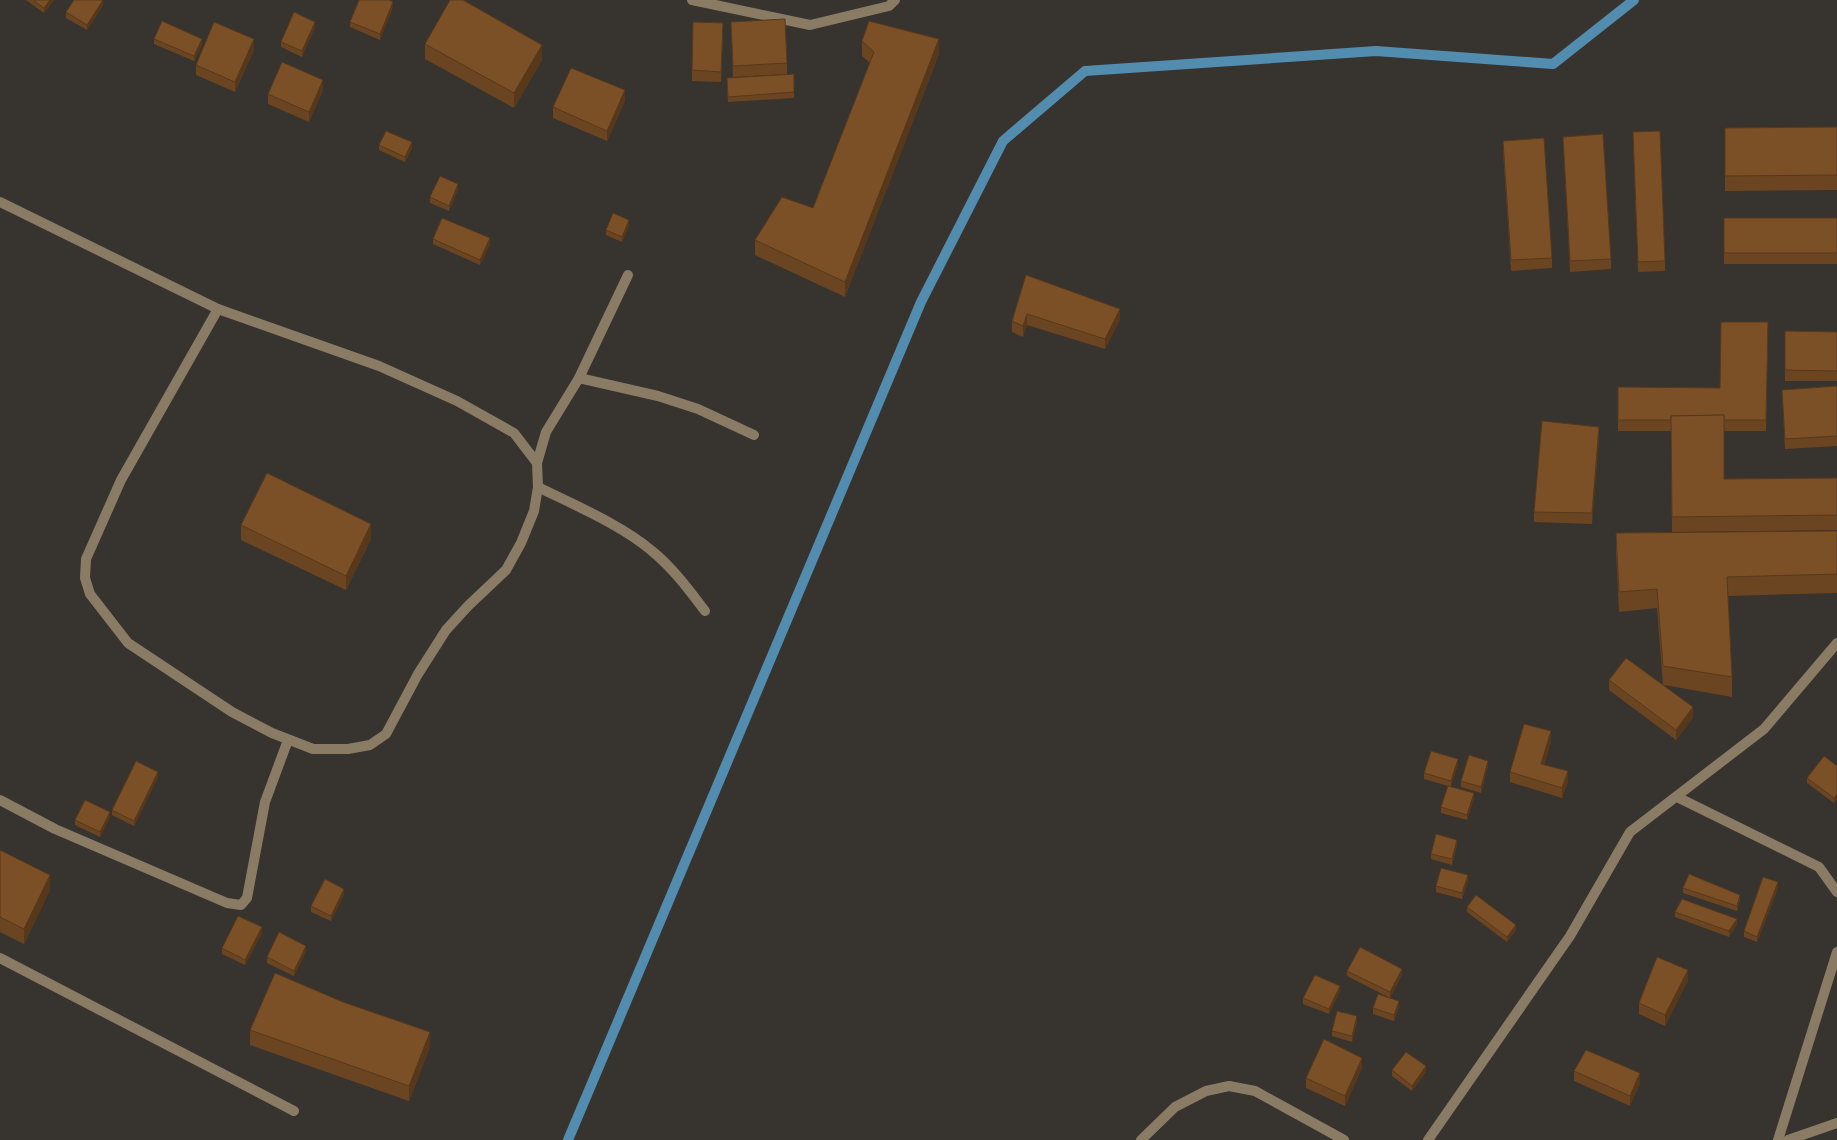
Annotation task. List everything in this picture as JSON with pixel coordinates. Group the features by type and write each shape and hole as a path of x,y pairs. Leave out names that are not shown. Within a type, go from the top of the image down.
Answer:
{"street":[{"path":"692,0 810,24 889,6 895,0"},
{"path":"0,202 218,309 379,366 457,401 514,433 537,463"},
{"path":"218,309 121,480 86,559 84,578 90,594 128,643 232,712 288,740 313,749 330,750 370,745 386,734 418,674 446,630 506,570 521,543 534,511 538,487 537,463 546,432 579,378 628,275"},
{"path":"579,378 658,396 698,409 754,435"},
{"path":"538,487 621,530 651,550 676,573 705,611"},
{"path":"1428,1140 1570,936 1630,832 1764,729 1837,643"},
{"path":"0,800 55,829 227,903 241,904 247,898 265,802 288,740"},
{"path":"1677,797 1819,867 1837,892"},
{"path":"1778,1140 1837,952"},
{"path":"0,958 294,1111"},
{"path":"1141,1140 1175,1107 1206,1091 1230,1086 1255,1091 1344,1140"},
{"path":"1788,1140 1837,1124"}],"building":[{"path":"33,0 50,0 44,8"},
{"path":"74,0 103,0 87,25 66,12"},
{"path":"359,0 389,0 393,2 380,34 350,22"},
{"path":"450,0 463,0 542,45 514,93 425,44"},
{"path":"294,12 315,22 302,51 281,42"},
{"path":"785,19 787,63 733,66 731,22"},
{"path":"162,21 202,39 194,56 154,39"},
{"path":"869,21 939,39 845,282 755,240 782,197 813,208 874,52 862,41"},
{"path":"214,22 254,39 235,82 196,65"},
{"path":"693,22 723,23 721,72 692,70"},
{"path":"282,62 323,80 309,112 268,94"},
{"path":"571,68 625,90 607,131 553,107"},
{"path":"794,74 794,92 728,97 727,78"},
{"path":"1837,127 1837,175 1725,176 1725,128"},
{"path":"386,131 412,142 405,157 379,145"},
{"path":"1660,131 1665,261 1638,262 1633,132"},
{"path":"1603,134 1611,259 1570,261 1563,137"},
{"path":"1544,138 1552,258 1511,260 1503,141"},
{"path":"440,176 458,184 449,206 430,197"},
{"path":"613,213 629,220 622,237 606,230"},
{"path":"442,218 490,238 480,260 433,239"},
{"path":"1724,218 1837,218 1837,253 1724,253"},
{"path":"1026,275 1120,309 1105,339 1027,314 1023,326 1012,321"},
{"path":"1721,322 1768,322 1766,420 1724,420 1724,415 1671,416 1671,420 1618,420 1618,387 1720,388"},
{"path":"1785,331 1837,332 1837,371 1785,370"},
{"path":"1837,386 1837,436 1785,439 1782,390"},
{"path":"1724,415 1724,479 1837,478 1837,515 1672,517 1671,416"},
{"path":"1542,421 1599,427 1592,513 1534,512"},
{"path":"267,473 371,524 346,576 241,525"},
{"path":"1837,531 1837,574 1727,577 1732,677 1663,666 1657,589 1619,592 1616,533"},
{"path":"1626,658 1693,707 1676,730 1609,680"},
{"path":"1524,724 1551,731 1541,764 1568,771 1562,788 1510,772"},
{"path":"1431,751 1458,759 1451,781 1424,773"},
{"path":"1469,755 1488,761 1481,787 1461,781"},
{"path":"1824,756 1837,766 1837,794 1834,798 1807,778"},
{"path":"136,761 158,772 134,821 112,810"},
{"path":"1448,786 1474,793 1467,815 1441,807"},
{"path":"85,800 110,812 100,832 75,820"},
{"path":"1436,834 1457,840 1452,859 1431,854"},
{"path":"0,850 50,875 24,929 0,917"},
{"path":"1441,868 1468,875 1462,893 1436,886"},
{"path":"1689,874 1740,895 1737,906 1683,888"},
{"path":"1763,877 1778,882 1757,937 1744,931"},
{"path":"325,879 344,889 331,916 311,906"},
{"path":"1476,895 1516,925 1507,937 1467,907"},
{"path":"1682,899 1737,919 1729,931 1675,912"},
{"path":"238,916 262,927 245,960 222,948"},
{"path":"279,932 306,946 294,971 267,957"},
{"path":"1360,947 1402,969 1390,992 1347,971"},
{"path":"1657,957 1688,970 1665,1015 1639,1003"},
{"path":"275,973 343,1002 430,1032 409,1086 250,1030"},
{"path":"1315,975 1340,986 1329,1009 1303,998"},
{"path":"1378,994 1399,1001 1394,1015 1373,1008"},
{"path":"1337,1011 1357,1016 1352,1036 1332,1031"},
{"path":"1324,1039 1362,1058 1345,1096 1306,1078"},
{"path":"1586,1050 1640,1073 1630,1096 1574,1071"},
{"path":"1406,1052 1426,1066 1412,1086 1392,1070"}],"waterway":[{"path":"568,1140 921,302 1003,141 1085,71 1376,51 1553,64 1634,0"}]}
